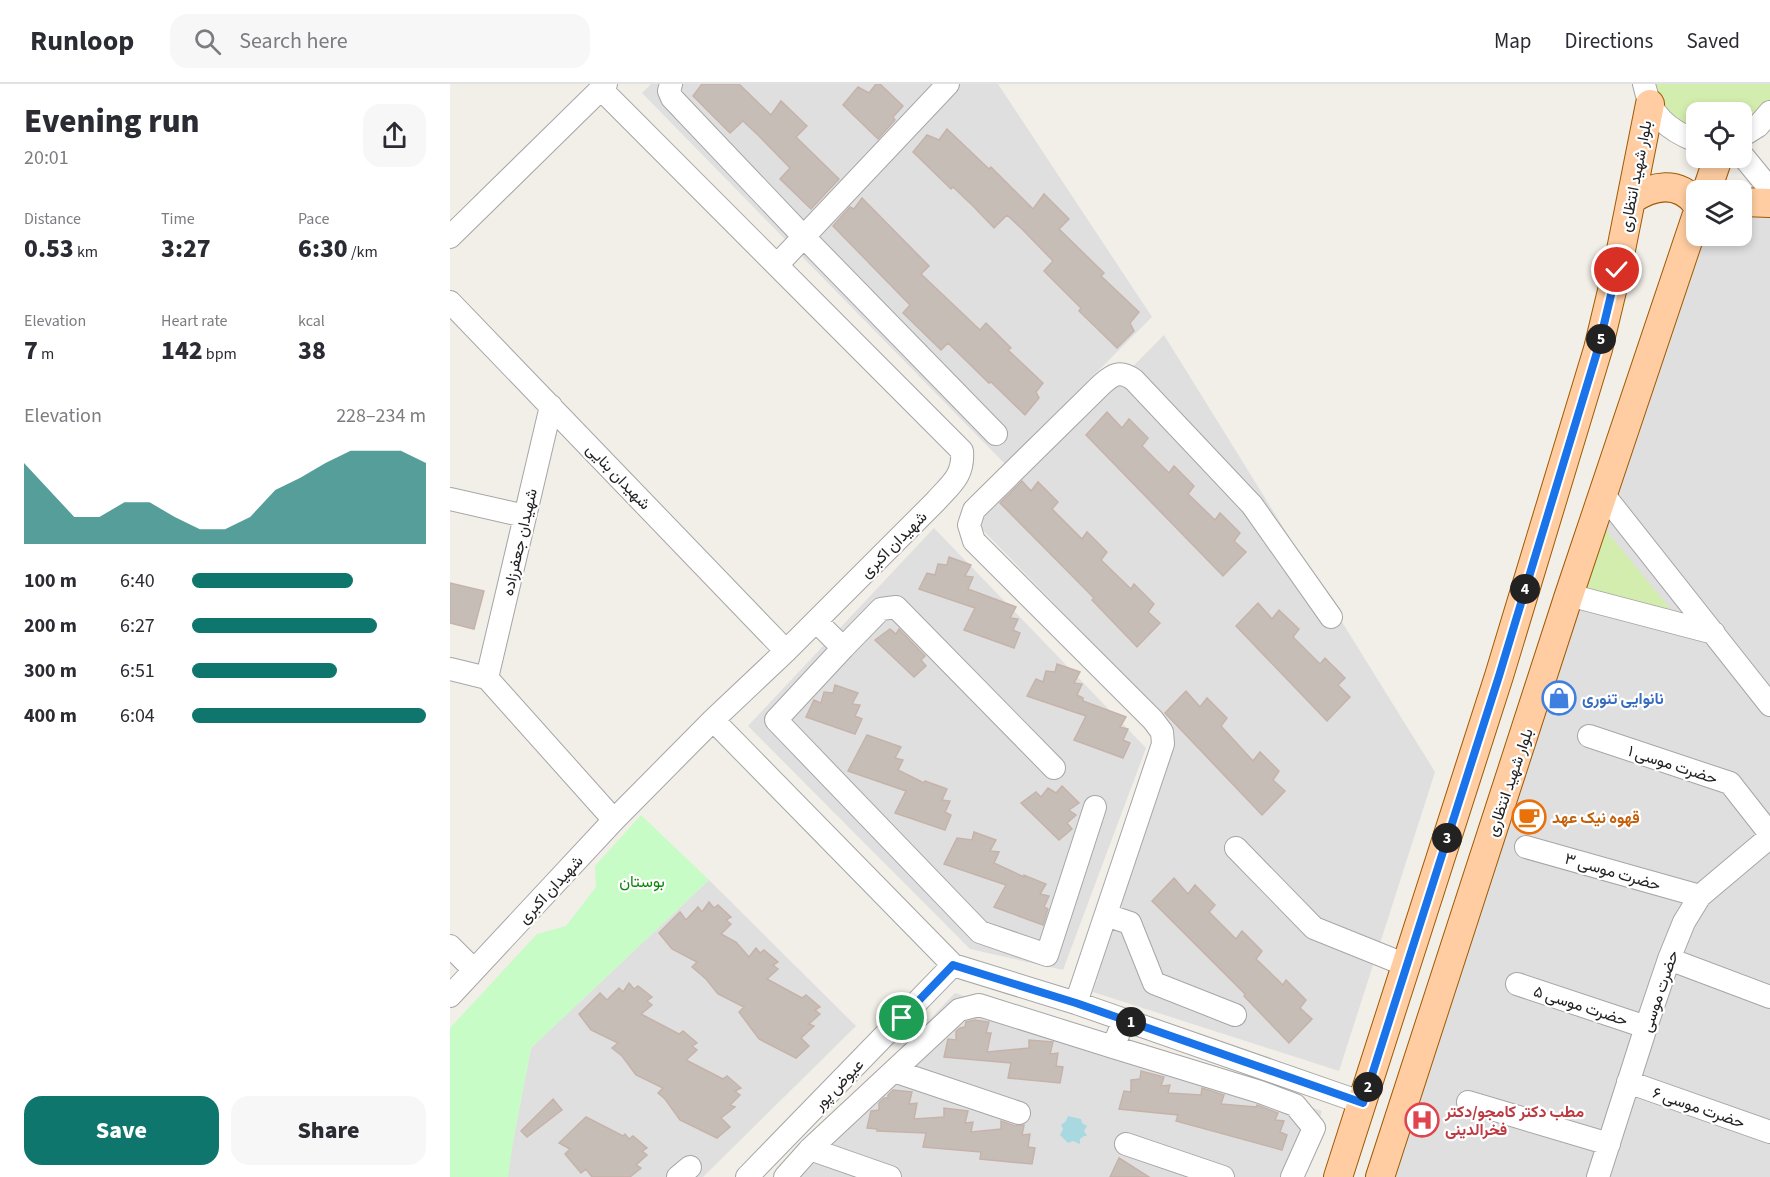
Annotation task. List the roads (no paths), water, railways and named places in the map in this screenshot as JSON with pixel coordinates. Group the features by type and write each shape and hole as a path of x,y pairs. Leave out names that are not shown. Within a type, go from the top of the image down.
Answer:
{"main road":[{"name":"بلوار شهید انتظاری","path":"1338,1177 1499,676 1598,349 1631,200 1645,90"},
{"path":"1631,200 1653,188 1673,188 1686,193"},
{"path":"1752,202 1770,203"},
{"name":"بلوار شهید انتظاری","path":"1380,1177 1569,595 1687,246"},
{"path":"1499,676 1540,688"}],"street":[{"path":"671,84 669,91 672,98 996,434"},
{"path":"777,265 948,84"},
{"path":"450,237 603,86"},
{"name":"شهیدان اکبری","path":"450,996 614,820 816,621 958,476 963,464 962,451 603,86"},
{"path":"1645,90 1662,121 1678,134 1686,137"},
{"path":"1752,130 1770,112"},
{"path":"1752,167 1770,189"},
{"name":"شهیدان بنایی","path":"450,302 786,651"},
{"path":"1076,1003 1163,744 1162,732 1153,720 974,541 969,525 974,510 1101,385 1112,375 1121,373 1134,380 1252,505 1331,617"},
{"name":"شهیدان جعفرزاده","path":"487,678 551,406"},
{"path":"1604,495 1770,705"},
{"path":"450,499 525,516"},
{"path":"1569,595 1714,633"},
{"path":"1054,768 896,607 880,609 776,720 980,932 1047,955 1095,807"},
{"path":"816,621 843,648"},
{"path":"450,669 487,678 614,820"},
{"path":"713,720 953,965 1076,1003 1363,1103"},
{"name":"حضرت موسی ۱","path":"1589,736 1730,783 1770,835"},
{"name":"حضرت موسی","path":"1598,1177 1646,1027 1684,922 1700,896 1770,835"},
{"name":"حضرت موسی ۳","path":"1526,847 1700,896"},
{"path":"1236,848 1314,928 1406,965"},
{"path":"1106,915 1130,923 1154,983 1234,1015"},
{"path":"450,946 474,970"},
{"path":"1669,959 1770,997"},
{"name":"عیوض پور","path":"747,1177 953,965"},
{"name":"حضرت موسی ۵","path":"1517,984 1646,1027"},
{"path":"785,1177 810,1149 959,1010 979,1005 1260,1092 1295,1105 1314,1128 1292,1177"},
{"path":"1113,1047 1124,1020"},
{"path":"894,1071 1019,1113"},
{"name":"حضرت موسی ۶","path":"1628,1082 1770,1132"},
{"path":"1467,1102 1609,1144"},
{"path":"1126,1144 1223,1177"},
{"path":"810,1149 890,1177"}],"water":[{"path":"1068,1116 1081,1119 1082,1123 1087,1126 1084,1131 1087,1136 1080,1139 1080,1144 1073,1141 1068,1143 1060,1135 1063,1129 1061,1125"}],"place":[{"name":"نانوایی تنوری","path":"1559,698"},
{"name":"قهوه نیک عهد","path":"1529,817"},
{"name":"مطب دکتر کامجو/دکتر فخرالدینی","path":"1422,1120"}],"park label":[{"name":"بوستان","path":"642,881"}]}
